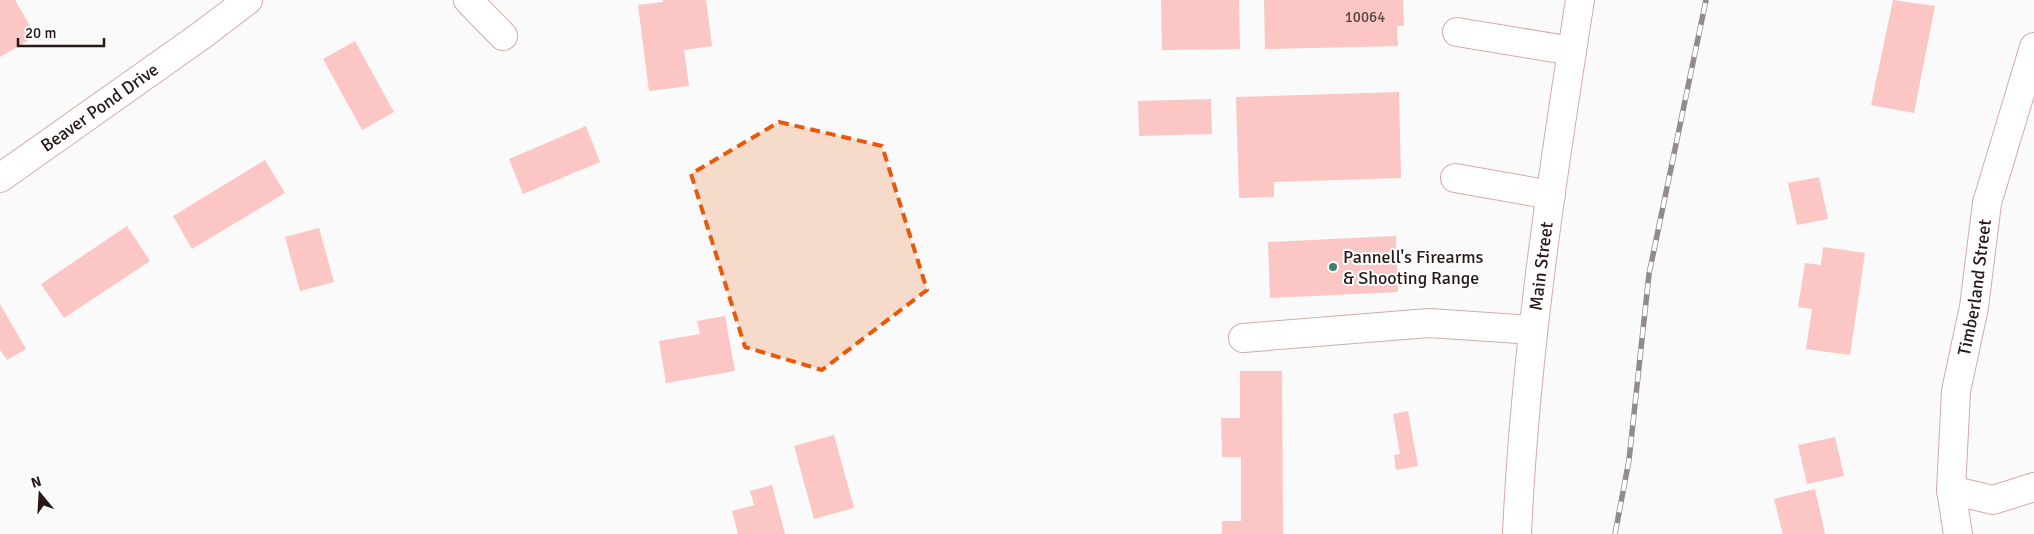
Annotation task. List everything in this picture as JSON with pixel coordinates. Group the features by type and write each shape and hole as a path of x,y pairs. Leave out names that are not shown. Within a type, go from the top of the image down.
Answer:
{"street":[{"name":"Beaver Pond Drive","path":"0,178 202,35 248,0"},
{"path":"468,0 503,36"},
{"name":"Main Street","path":"1517,534 1533,330 1580,0"},
{"path":"1457,32 1572,51"},
{"name":"Timberland Street","path":"1958,534 1951,490 1956,391 1974,307 1987,203 2034,47"},
{"path":"1455,178 1551,195"},
{"path":"1243,338 1429,323 1533,330"},
{"path":"1951,490 1993,500 2034,487"}],"highlighted area":[{"path":"779,122 882,146 927,290 822,370 745,347 691,174"}],"building":[{"path":"0,0 15,0 36,36 0,57"},
{"path":"663,0 706,0 712,46 684,50 689,86 649,91 638,5 663,2"},
{"path":"1161,0 1239,0 1240,49 1162,50"},
{"path":"1264,0 1403,0 1404,26 1397,26 1398,46 1265,49"},
{"path":"1893,0 1935,6 1914,113 1871,105"},
{"path":"355,41 394,112 362,130 323,59"},
{"path":"1399,92 1401,178 1274,182 1274,197 1239,198 1236,97"},
{"path":"1211,99 1212,134 1139,136 1138,101"},
{"path":"586,126 600,162 523,194 509,159"},
{"path":"265,160 285,193 192,249 173,216"},
{"path":"1819,177 1828,219 1797,225 1788,183"},
{"path":"127,226 150,261 64,318 41,284"},
{"path":"319,228 334,282 300,291 285,237"},
{"name":"Pannell's Firearms & Shooting Range","path":"1396,236 1398,292 1270,298 1268,242"},
{"path":"1823,247 1865,253 1850,355 1806,349 1812,309 1798,307 1805,263 1821,265"},
{"path":"0,304 26,349 7,360 0,350"},
{"path":"725,316 735,371 666,383 659,341 700,334 697,321"},
{"path":"1240,371 1282,371 1283,534 1222,534 1222,521 1241,521 1241,457 1222,457 1221,418 1240,418"},
{"path":"1408,411 1418,466 1396,470 1394,455 1400,454 1393,414"},
{"path":"834,435 854,508 814,519 794,446"},
{"path":"1835,437 1844,476 1807,484 1798,445"},
{"path":"772,485 785,534 738,534 732,511 754,505 750,491"},
{"path":"1815,489 1825,534 1783,534 1774,499"}],"railway":[{"path":"1615,534 1629,460 1649,274 1706,0"}],"place":[{"name":"Pannell's Firearms & Shooting Range","path":"1333,267"}]}
